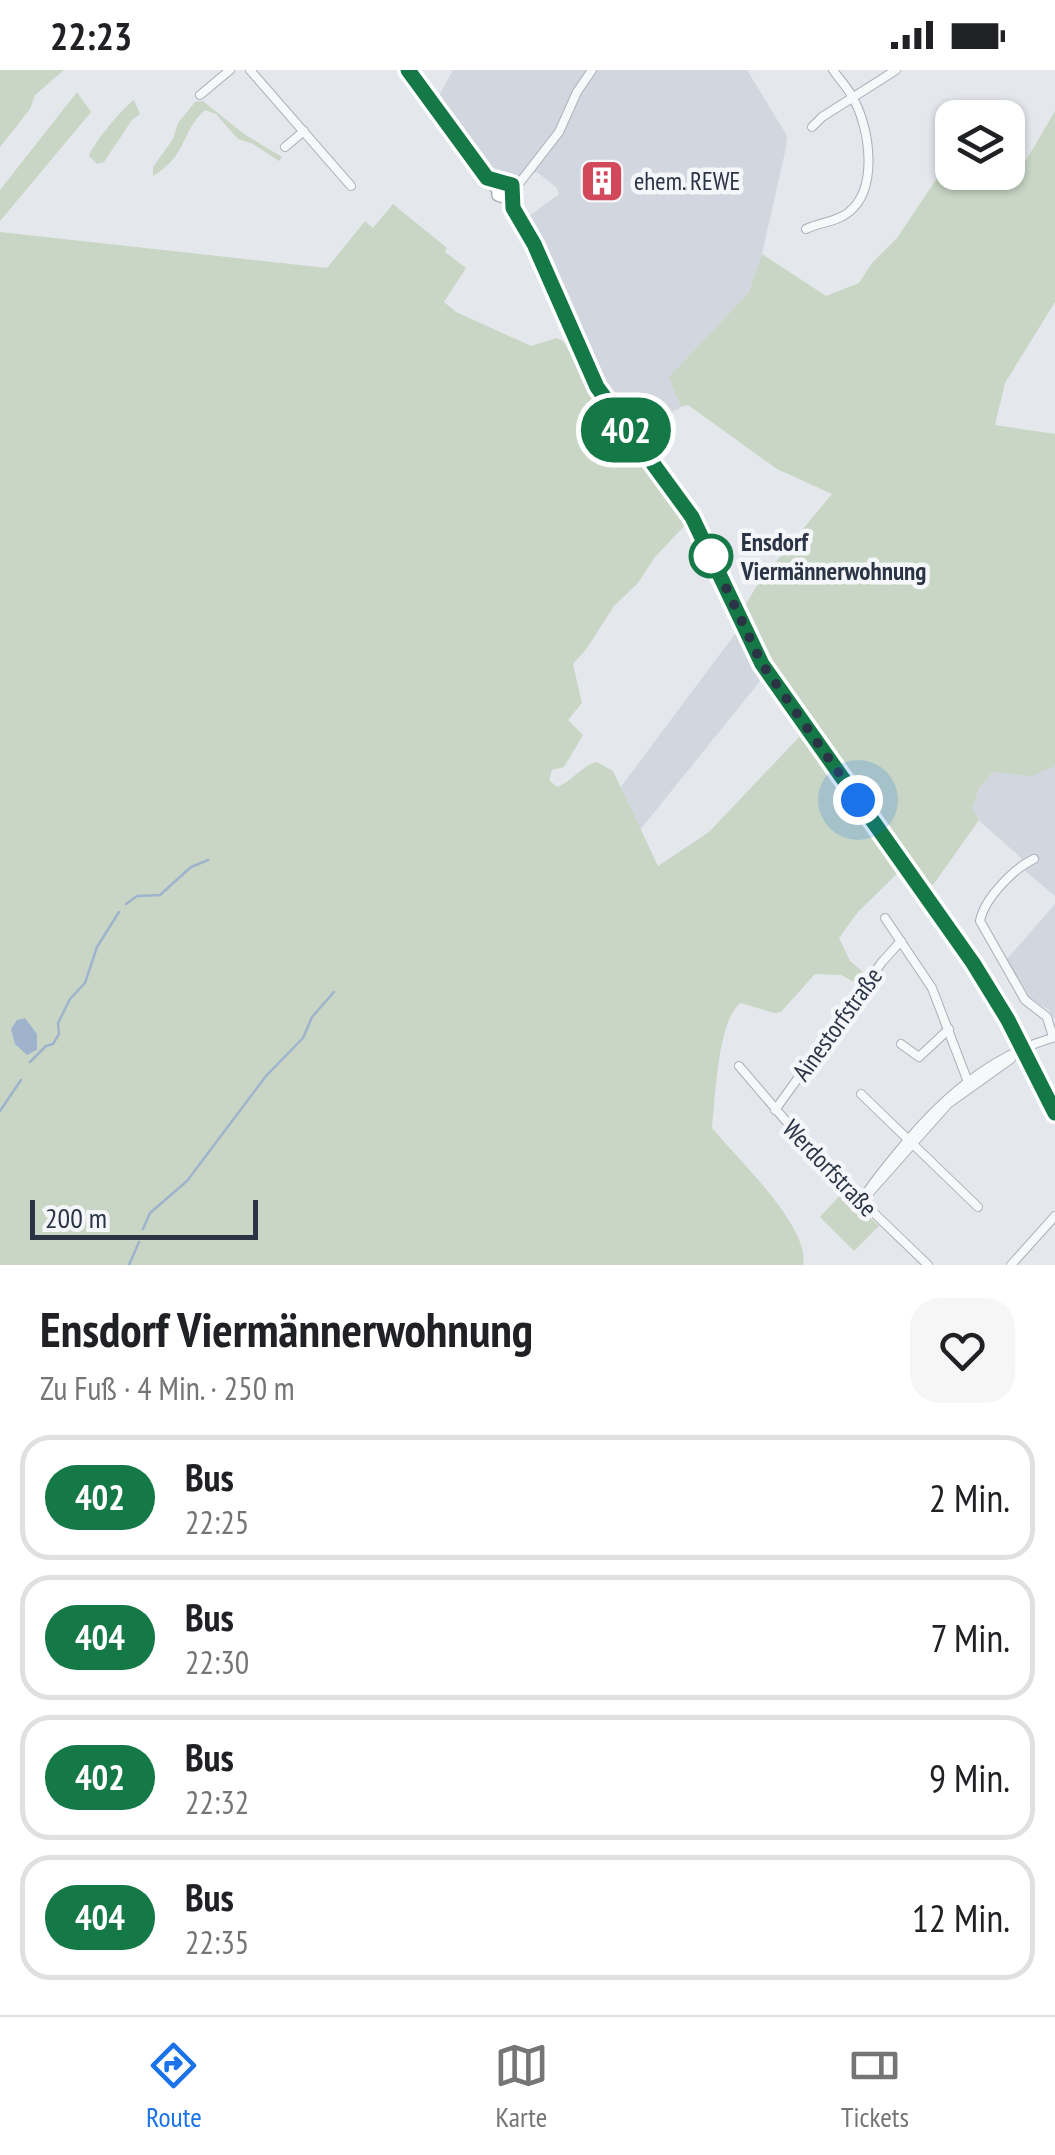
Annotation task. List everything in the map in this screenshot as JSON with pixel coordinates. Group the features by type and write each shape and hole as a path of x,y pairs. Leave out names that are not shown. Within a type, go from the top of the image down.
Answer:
{"main road":[{"path":"408,70 487,178 506,190 597,387 692,517 762,664 945,921 992,994 1055,1114"}],"street":[{"path":"200,96 230,70"},
{"path":"250,70 352,186"},
{"path":"506,190 532,168 564,125 592,70"},
{"path":"806,229 842,217 855,207 864,191 867,153 860,113 832,70"},
{"path":"812,126 896,70"},
{"path":"285,146 304,131"},
{"path":"861,1202 910,1143 969,1084 1022,1050 1054,1037 1048,1017 1025,1000 980,922 984,908 1021,865 1034,859"},
{"path":"884,918 932,988 969,1084"},
{"name":"Ainestorfstraße","path":"775,1110 882,962 901,942"},
{"path":"901,1044 919,1057 950,1029"},
{"name":"Werdorfstraße","path":"739,1066 798,1138 928,1265"},
{"path":"861,1094 978,1207"},
{"path":"1011,1265 1055,1216"}],"shaded area":[{"path":"453,70 747,70 787,136 785,152 762,254 749,292 670,376 681,407 635,433 613,404 525,219 559,194 557,188 537,172 513,179 493,175 437,99"},
{"path":"738,630 765,675 640,830 620,788"},
{"path":"1052,765 1055,896 1024,870 1021,858 975,817 972,808 979,788 993,772"},
{"path":"1055,904 1055,1020 1049,1010 1030,998 1007,959"}],"green space":[{"path":"0,70 64,70 35,95 30,109 0,147"},
{"path":"77,92 91,112 0,221 0,190"},
{"path":"134,100 140,114 104,162 97,164 89,156 91,151"},
{"path":"203,101 244,134 282,157 279,161 238,139 216,114 205,110 191,126 173,160 153,176 153,167 173,139 178,123 195,102"},
{"path":"1055,111 1055,302 1005,383 995,425 1055,434 1055,766 1032,776 993,772 979,788 972,808 979,820 933,885 910,861 858,912 839,938 850,961 863,972 856,983 841,975 815,974 781,1012 741,1003 733,1011 719,1060 712,1128 784,1213 796,1232 803,1265 0,1265 0,232 327,268 365,221 373,228 393,204 466,268 444,302 456,312 531,346 557,338 564,342 594,395 687,523 614,606 573,664 582,703 568,720 583,735 564,767 552,770 549,780 557,787 597,762 613,771 658,866 709,832 801,735 824,765 835,752 788,689 744,607 759,582 832,494 777,469 688,405 681,407 669,377 749,292 762,254 826,296 859,283 897,238 935,181 935,190 1025,190 1025,162"},
{"path":"843,1192 879,1226 854,1251 820,1217"}],"water":[{"path":"25,1018 37,1034 37,1050 27,1055 15,1044 11,1029 17,1020"}],"waterway":[{"path":"126,904 137,896 160,895 191,867 208,860"},
{"path":"30,1062 53,1044 59,1034 58,1023 70,999 85,983 97,947 119,912"},
{"path":"143,1229 150,1213 187,1181 266,1076 303,1038 312,1017 334,992"},
{"path":"0,1111 21,1080"},
{"path":"129,1265 139,1242"}],"bus line":[{"name":"402","path":"408,70 487,178 512,185 513,208 534,244 597,387 692,517 762,664 973,963 1008,1020 1055,1113"}],"place":[{"name":"ehem. REWE","path":"602,181"},
{"name":"Ensdorf Viermännerwohnung","path":"711,556"}],"route":[{"path":"711,556 762,664 858,800"}]}
